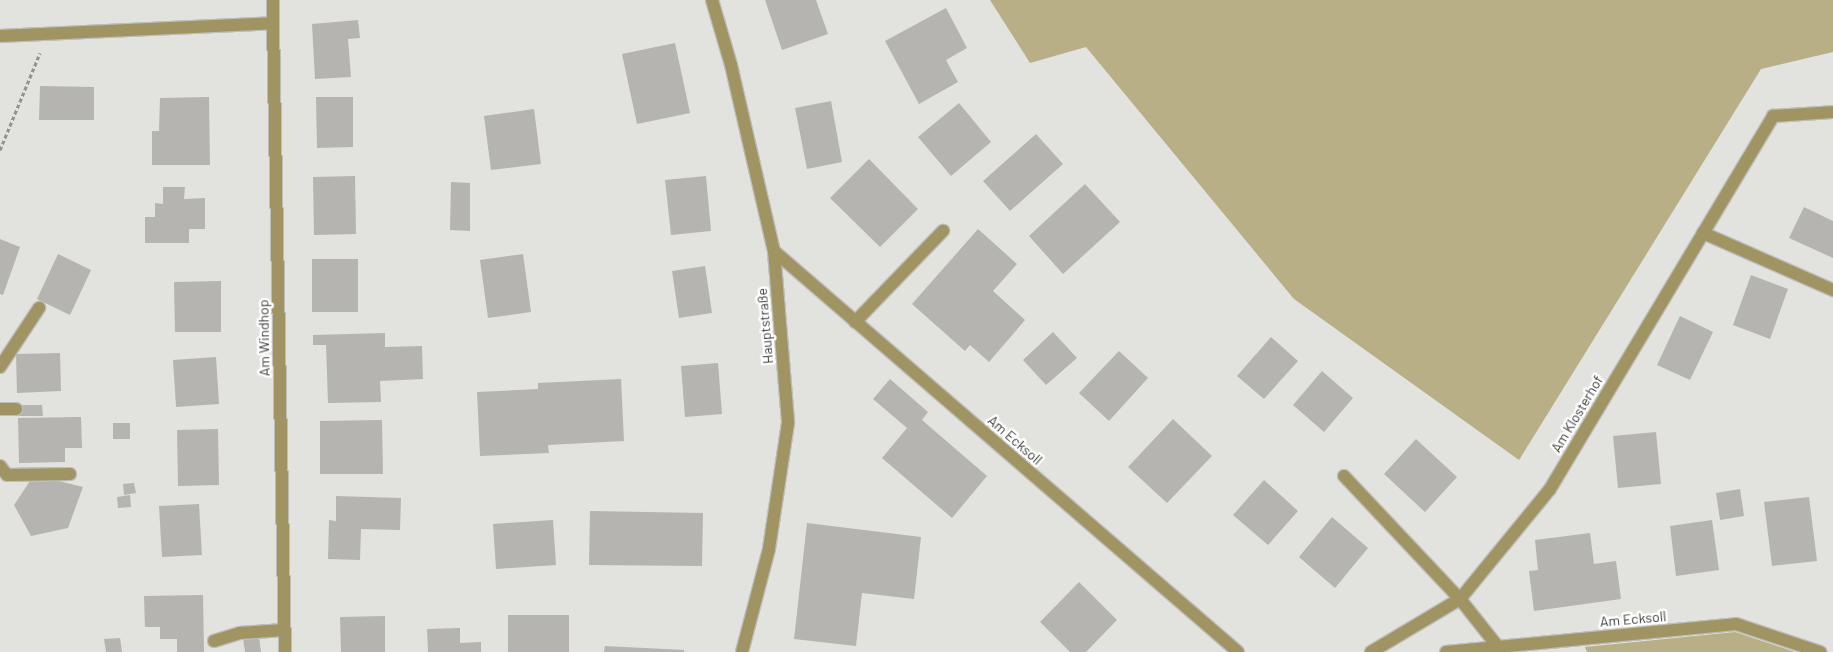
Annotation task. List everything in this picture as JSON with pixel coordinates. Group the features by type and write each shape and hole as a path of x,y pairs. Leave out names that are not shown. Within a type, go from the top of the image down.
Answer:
{"street":[{"name":"Am Windhop","path":"273,0 285,652"},
{"name":"Hauptstraße","path":"712,0 731,64 774,251 788,423 769,550 742,652"},
{"path":"0,36 273,23"},
{"name":"Am Klosterhof","path":"1371,652 1460,599 1550,489 1773,116 1833,112"},
{"path":"856,322 943,231"},
{"path":"1703,233 1833,290"},
{"name":"Am Ecksoll","path":"774,251 1238,652"},
{"path":"0,367 39,308"},
{"path":"0,409 16,409"},
{"path":"0,466 7,475 70,474"},
{"path":"1344,476 1460,599 1498,647"},
{"name":"Am Ecksoll","path":"1446,652 1498,647 1574,646 1736,624 1820,652"},
{"path":"214,641 240,633 284,630"}],"path":[{"path":"0,150 47,35"}],"shaded area":[{"path":"990,0 1833,0 1833,52 1761,69 1519,460 1294,299 1086,47 1030,63"},
{"path":"1735,632 1795,652 1587,652 1585,647"}],"building":[{"path":"765,0 816,0 828,34 782,50"},
{"path":"946,8 967,48 946,60 958,82 919,104 885,41"},
{"path":"358,20 360,38 348,39 351,77 315,79 312,24"},
{"path":"675,43 690,113 637,124 622,54"},
{"path":"40,86 94,87 94,120 39,120"},
{"path":"209,97 210,165 152,165 152,131 159,131 160,98"},
{"path":"316,97 353,97 353,147 317,148"},
{"path":"831,101 842,162 807,169 795,108"},
{"path":"959,103 991,142 951,176 918,137"},
{"path":"534,109 541,164 491,170 484,116"},
{"path":"1036,134 1063,164 1010,211 983,181"},
{"path":"869,159 918,209 880,247 830,198"},
{"path":"355,176 356,234 314,235 313,177"},
{"path":"706,176 711,231 671,235 665,180"},
{"path":"451,182 470,183 470,231 450,230"},
{"path":"1085,184 1120,222 1063,274 1029,236"},
{"path":"163,187 185,187 184,199 205,198 205,229 189,229 189,243 145,243 145,217 155,217 155,203 163,204"},
{"path":"1804,207 1833,221 1833,258 1789,238"},
{"path":"978,229 1017,264 993,291 1025,320 989,362 970,345 965,351 912,304"},
{"path":"0,239 20,247 3,295 0,294"},
{"path":"58,254 91,270 70,315 37,299"},
{"path":"523,254 531,312 488,318 480,260"},
{"path":"312,259 358,259 358,312 312,312"},
{"path":"705,266 712,313 679,318 672,271"},
{"path":"1751,275 1788,289 1770,339 1733,325"},
{"path":"221,281 221,332 175,332 174,282"},
{"path":"1680,316 1713,332 1690,380 1657,365"},
{"path":"1053,332 1077,358 1046,385 1023,360"},
{"path":"385,333 385,347 422,346 423,379 380,381 381,402 328,403 326,345 313,345 313,335"},
{"path":"1271,337 1298,361 1264,399 1237,376"},
{"path":"1119,351 1148,378 1109,421 1079,393"},
{"path":"60,353 61,391 17,393 16,354"},
{"path":"216,357 219,404 176,407 173,360"},
{"path":"718,363 722,414 685,417 681,366"},
{"path":"1322,371 1353,398 1324,432 1293,405"},
{"path":"621,379 624,441 548,445 549,453 480,456 477,392 538,389 538,383"},
{"path":"890,379 928,412 922,420 987,476 952,518 882,458 907,428 873,399"},
{"path":"18,405 42,405 43,416 19,416"},
{"path":"81,417 82,448 65,448 65,462 19,463 18,418"},
{"path":"1173,419 1212,456 1167,503 1128,467"},
{"path":"382,420 383,474 320,474 320,421"},
{"path":"113,423 130,423 130,439 113,439"},
{"path":"218,429 219,485 178,486 177,430"},
{"path":"1656,432 1661,484 1618,488 1613,436"},
{"path":"1416,439 1457,477 1425,512 1384,474"},
{"path":"32,478 46,478 83,487 68,528 31,536 14,505"},
{"path":"1264,480 1298,511 1268,545 1233,515"},
{"path":"134,483 136,493 124,495 123,484"},
{"path":"1740,489 1744,516 1720,520 1716,493"},
{"path":"130,495 131,507 118,508 117,497"},
{"path":"336,496 401,498 400,530 361,529 360,560 328,559 329,520 336,521"},
{"path":"1809,497 1817,561 1772,566 1764,502"},
{"path":"199,504 202,555 162,557 159,506"},
{"path":"590,511 703,513 702,566 589,565"},
{"path":"1332,517 1368,548 1335,588 1299,557"},
{"path":"553,520 556,565 496,569 493,524"},
{"path":"1712,520 1719,570 1676,576 1670,526"},
{"path":"807,523 921,537 914,599 862,593 856,646 794,639"},
{"path":"1590,533 1594,564 1616,561 1621,599 1534,611 1529,571 1538,570 1535,540"},
{"path":"1079,582 1117,620 1086,652 1070,652 1040,622"},
{"path":"203,595 204,652 177,652 177,639 160,639 160,627 145,627 144,596"},
{"path":"508,615 569,615 569,652 508,652"},
{"path":"385,616 385,652 341,652 340,617"},
{"path":"460,628 460,643 481,642 481,652 428,652 427,629"},
{"path":"259,637 261,652 245,652 243,639"},
{"path":"120,638 122,652 106,652 104,639"},
{"path":"605,646 684,650 684,652 604,652"}]}
